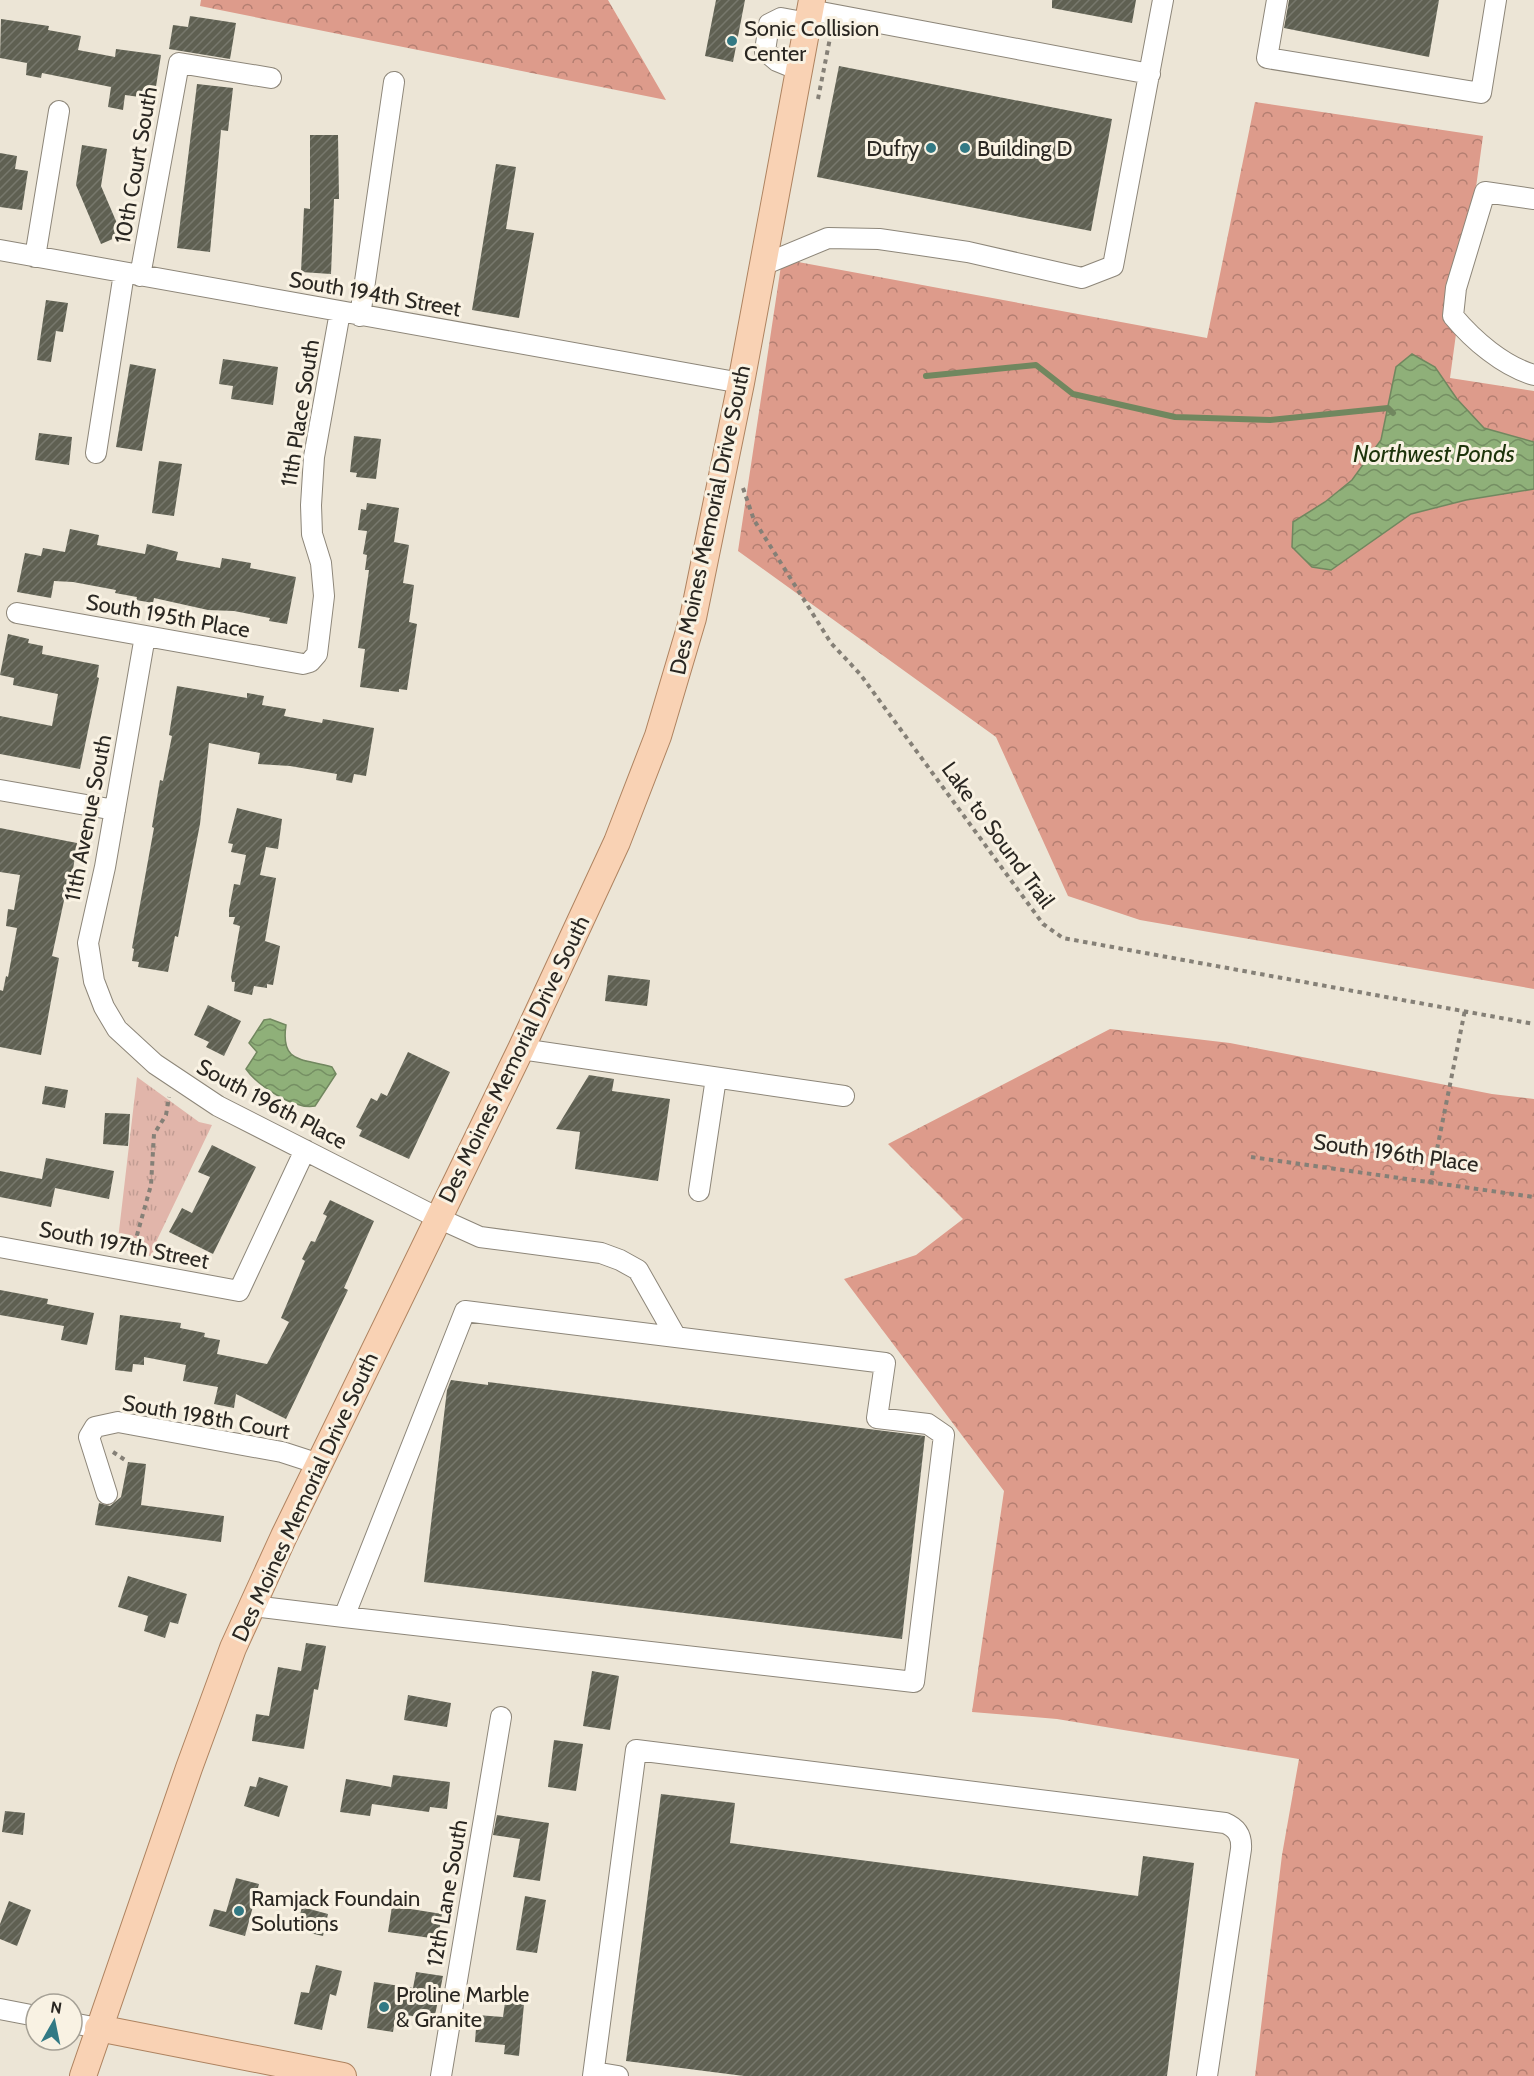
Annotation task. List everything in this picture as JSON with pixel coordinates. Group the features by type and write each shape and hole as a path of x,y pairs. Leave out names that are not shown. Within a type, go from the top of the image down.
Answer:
{"main road":[{"name":"Des Moines Memorial Drive South","path":"83,2076 189,1768 233,1648 319,1464 521,1049 617,842 658,736 693,618 741,383 810,11"},
{"path":"98,2028 343,2076"}],"street":[{"path":"763,265 828,238 879,239 968,252 1082,278 1113,266 1163,0"},
{"path":"1277,0 1267,58 1481,93 1496,0"},
{"path":"799,70 777,61 765,51 769,24 781,18 810,11 1150,74"},
{"name":"10th Court South","path":"96,453 132,274 179,63 271,78"},
{"path":"360,316 394,82"},
{"path":"35,257 59,111"},
{"path":"1534,199 1485,192 1456,288 1453,316 1470,336 1504,359 1534,375"},
{"name":"South 194th Street","path":"0,250 741,383"},
{"name":"11th Place South","path":"310,662 317,654 324,596 321,563 312,534 314,457 340,312"},
{"name":"South 195th Place","path":"17,613 303,663 310,662"},
{"name":"11th Avenue South","path":"104,1007 94,981 88,943 115,810 145,636"},
{"path":"0,790 115,810"},
{"name":"South 196th Place","path":"104,1007 117,1029 133,1046 173,1078 218,1106 438,1218 480,1238 601,1253 638,1270 676,1337"},
{"path":"521,1049 844,1096"},
{"path":"699,1191 716,1077"},
{"name":"South 197th Street","path":"0,1247 239,1291 305,1150"},
{"path":"253,1606 344,1617 914,1682 944,1436 928,1424 877,1418 885,1363 465,1311 344,1617"},
{"name":"South 198th Court","path":"107,1494 89,1437 95,1427 118,1422 282,1452 319,1464"},
{"name":"12th Lane South","path":"441,2076 501,1717"},
{"path":"618,2076 593,2074 636,1750 1225,1822 1232,1826 1240,1837 1241,1849 1207,2076"},
{"path":"0,2010 24,2014"},
{"path":"84,2025 98,2028"}],"path":[{"name":"Lake to Sound Trail","path":"743,482 743,492 754,520 831,643 860,674 1043,924 1063,938 1534,1024"},
{"path":"1430,1184 1465,1010"},
{"path":"132,1254 151,1185 154,1134 166,1115 169,1097"},
{"name":"South 196th Place","path":"1251,1156 1430,1184 1534,1197"}],"green space":[{"path":"201,0 608,0 666,100 200,6"},
{"path":"1255,102 1483,136 1450,378 1534,391 1534,442 1484,428 1457,399 1435,367 1396,367 1381,440 1352,480 1325,502 1372,540 1411,514 1466,500 1534,489 1534,989 1140,920 1068,896 996,737 738,551 782,259 1207,338"},
{"path":"1110,1029 1230,1043 1492,1094 1534,1099 1534,2076 1255,2076 1282,1855 1299,1759 1057,1719 972,1712 1004,1491 844,1279 916,1255 963,1219 888,1144"},
{"path":"137,1077 199,1122 212,1125 157,1240 154,1257 117,1248"}],"water":[{"name":"Northwest Ponds","path":"1412,354 1435,367 1457,399 1484,428 1534,442 1534,489 1466,500 1411,514 1331,570 1312,567 1292,547 1293,522 1325,502 1352,480 1381,440 1396,367"},
{"path":"270,1019 286,1025 287,1047 296,1058 332,1067 336,1074 315,1106 297,1104 277,1095 258,1082 246,1069 257,1052 249,1043 264,1020"}],"building":[{"path":"716,0 745,0 733,62 705,56"},
{"path":"1052,0 1136,0 1132,23 1052,8"},
{"path":"1289,0 1439,0 1429,57 1284,28"},
{"path":"190,16 236,23 230,59 169,49 173,25 188,27"},
{"path":"1,19 49,26 48,30 81,36 78,50 115,57 116,49 161,55 154,99 125,95 123,110 108,107 111,87 42,73 41,78 26,75 27,63 0,58"},
{"name":"Building D","path":"839,66 1112,119 1091,231 817,177"},
{"path":"197,84 233,88 228,131 221,130 210,252 177,248"},
{"path":"310,135 338,135 339,199 334,199 331,274 301,272 304,208 310,209"},
{"path":"82,145 107,149 101,186 122,235 101,244 76,185"},
{"path":"0,153 17,156 15,169 28,171 22,210 0,207"},
{"path":"496,164 516,167 506,229 534,233 519,318 472,310"},
{"path":"46,300 68,303 63,332 56,331 51,362 37,360"},
{"path":"223,359 278,367 273,405 231,399 233,386 219,384"},
{"path":"130,364 156,369 142,451 116,447"},
{"path":"39,433 72,437 69,465 35,460"},
{"path":"354,436 381,439 376,479 356,477 357,473 350,472"},
{"path":"159,461 182,464 174,516 152,513"},
{"path":"367,503 399,508 394,542 409,545 403,583 414,585 409,622 417,624 407,690 399,689 399,692 360,687 365,649 358,648 369,570 365,570 367,555 363,554 367,531 358,530 361,509 366,510"},
{"path":"70,529 99,535 97,545 145,554 147,544 178,552 176,560 220,568 222,558 251,563 250,568 296,577 287,624 269,621 270,618 234,611 208,610 154,598 153,603 136,600 137,597 115,593 116,590 73,582 54,581 51,598 17,592 25,553 41,556 43,548 65,552"},
{"path":"8,634 29,639 28,643 43,646 42,654 99,665 97,677 99,678 80,769 0,754 0,716 52,726 58,694 13,685 14,678 0,675"},
{"path":"177,686 247,698 247,693 264,696 262,705 286,709 284,716 322,723 323,719 374,728 366,776 354,774 352,783 336,780 337,774 290,766 258,764 260,753 209,743 200,824 178,937 175,936 168,972 138,967 139,962 132,961 134,949 132,948 154,828 152,827 160,780 163,781 172,736 169,735"},
{"path":"237,808 282,819 278,849 266,847 260,875 276,878 265,941 280,946 273,985 267,984 267,988 254,986 252,995 234,991 235,982 232,982 231,977 240,926 233,924 235,917 229,917 229,910 234,884 240,885 246,855 231,852 233,844 228,843"},
{"path":"0,828 77,843 71,883 68,882 52,956 59,958 41,1055 0,1047 0,990 3,991 6,976 8,977 17,928 6,926 8,909 14,910 20,875 0,872"},
{"path":"608,975 650,980 647,1006 605,1001"},
{"path":"208,1005 241,1021 224,1056 206,1047 209,1042 194,1035"},
{"path":"408,1052 450,1072 409,1159 359,1136 362,1130 356,1127 371,1098 377,1101 381,1093 387,1096"},
{"path":"589,1075 614,1079 612,1091 670,1099 658,1181 575,1169 580,1132 556,1129"},
{"path":"45,1086 68,1090 65,1108 42,1104"},
{"path":"105,1113 130,1114 128,1146 103,1144"},
{"path":"212,1145 256,1167 213,1254 169,1232 182,1208 192,1213 210,1177 198,1172"},
{"path":"46,1158 114,1171 109,1199 55,1188 51,1207 0,1197 0,1171 42,1179"},
{"path":"330,1200 374,1221 344,1288 348,1290 286,1419 236,1394 234,1408 214,1404 218,1387 183,1381 186,1365 144,1357 144,1365 133,1364 132,1372 115,1370 120,1315 181,1323 180,1328 205,1333 204,1337 220,1340 217,1354 267,1364 289,1322 281,1318 305,1261 302,1259 311,1241 315,1242 327,1216 323,1214"},
{"path":"0,1290 48,1299 47,1304 94,1313 87,1345 61,1340 64,1326 0,1315"},
{"path":"451,1380 488,1385 488,1382 925,1436 902,1639 424,1582 447,1390"},
{"path":"128,1462 146,1464 141,1505 224,1516 221,1542 95,1525 99,1503 110,1506 121,1497"},
{"path":"128,1576 187,1594 178,1624 170,1622 165,1638 144,1631 148,1616 118,1607"},
{"path":"306,1643 326,1646 318,1690 314,1689 304,1749 252,1741 256,1714 269,1716 278,1667 301,1671"},
{"path":"592,1671 619,1676 610,1730 583,1726"},
{"path":"408,1695 451,1703 447,1727 404,1720"},
{"path":"554,1740 583,1744 576,1791 548,1787"},
{"path":"393,1775 450,1782 447,1809 430,1807 429,1812 372,1804 370,1816 340,1812 346,1779 391,1787"},
{"path":"259,1777 288,1786 279,1817 244,1806 250,1786 256,1787"},
{"path":"661,1794 735,1803 730,1843 1138,1896 1143,1856 1194,1863 1167,2076 744,2076 626,2061"},
{"path":"5,1811 25,1813 23,1835 2,1832"},
{"path":"497,1815 549,1823 540,1881 513,1877 520,1839 493,1835"},
{"path":"236,1878 259,1884 245,1936 209,1926 214,1909 226,1912"},
{"path":"525,1896 546,1900 537,1953 516,1950"},
{"path":"9,1901 31,1910 17,1946 0,1939 0,1924"},
{"path":"392,1906 442,1914 438,1939 388,1932"},
{"path":"302,1907 328,1914 323,1936 296,1930"},
{"path":"316,1965 342,1971 336,1996 330,1994 322,2030 294,2024 301,1992 309,1993"},
{"path":"416,1972 443,1976 434,2020 396,2013 393,2032 367,2028 374,1982 413,1988"},
{"path":"505,2002 524,2004 519,2056 504,2054 505,2045 475,2042 477,2015 503,2017"}],"waterway":[{"path":"926,376 1036,365 1073,394 1175,417 1270,420 1388,408 1393,413"}],"place":[{"name":"Sonic Collision Center","path":"732,41"},
{"name":"Dufry","path":"931,148"},
{"name":"Building D","path":"965,148"},
{"name":"Ramjack Foundain Solutions","path":"239,1911"},
{"name":"Proline Marble & Granite","path":"384,2007"}]}
